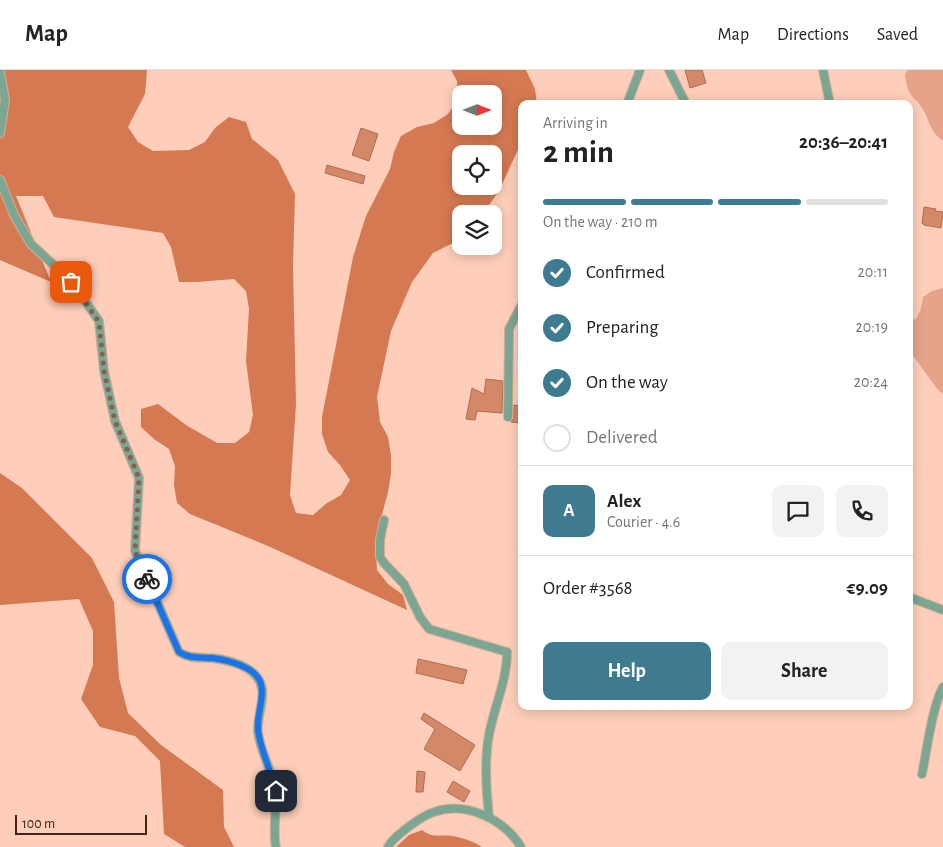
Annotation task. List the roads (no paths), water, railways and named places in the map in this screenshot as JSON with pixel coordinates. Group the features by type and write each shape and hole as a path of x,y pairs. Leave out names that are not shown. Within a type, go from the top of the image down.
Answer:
{"street":[{"path":"628,100 640,70"},
{"path":"669,70 684,100"},
{"path":"823,70 829,100"},
{"path":"0,72 6,100 0,133"},
{"path":"0,180 14,215 31,244 71,282 99,322 104,371 115,421 139,478 135,551 179,652 185,656 213,658 242,666 259,678 262,688 262,700 258,728 276,791 276,847"},
{"path":"508,417 509,329 518,312"},
{"path":"384,520 380,540 380,557 404,584 420,616 429,629 507,652 507,668 488,744 486,785 488,816"},
{"path":"913,599 943,610"},
{"path":"922,774 940,692 943,687"},
{"path":"388,847 390,842 414,823 433,812 453,808 488,816 514,836 521,847"}]}
